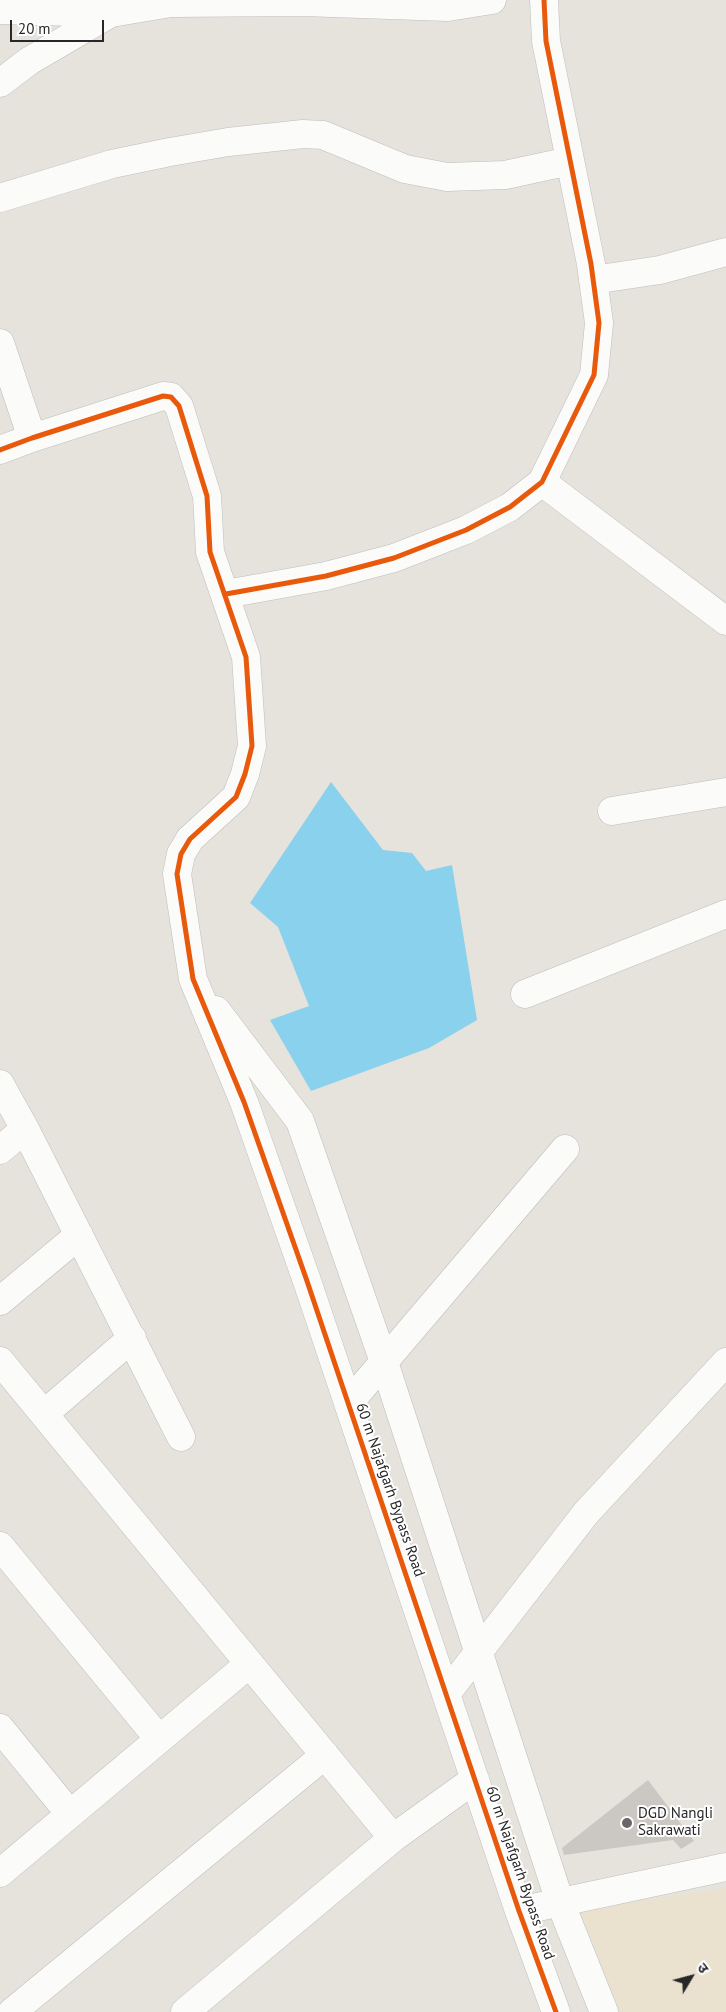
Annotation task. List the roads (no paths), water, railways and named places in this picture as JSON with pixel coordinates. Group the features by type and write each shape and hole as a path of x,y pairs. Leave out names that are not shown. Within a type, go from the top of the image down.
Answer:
{"street":[{"path":"0,10 111,12 171,3 303,2 448,7 492,0"},
{"path":"226,594 326,576 394,558 466,530 510,507 542,482 594,375 598,323 593,280 546,41 544,0"},
{"path":"0,82 28,61 111,12"},
{"path":"0,198 112,164 228,142 303,134 324,135 405,169 447,177 505,175 570,160"},
{"path":"593,280 660,270 726,252"},
{"path":"0,343 32,438"},
{"path":"0,450 163,396 171,398 179,406 207,496 210,552 226,594 246,657 252,746 245,774 236,796 190,839 182,854 177,874 193,979"},
{"path":"542,482 726,621"},
{"path":"612,811 726,792"},
{"path":"525,994 726,914"},
{"name":"60 m Najafgarh Bypass Road","path":"193,979 300,1121 384,1362 560,1902 604,2012"},
{"name":"60 m Najafgarh Bypass Road","path":"193,979 244,1102 519,1911 556,2012"},
{"path":"0,1084 25,1129 181,1437"},
{"path":"0,1150 25,1129"},
{"path":"348,1404 565,1149"},
{"path":"0,1301 79,1235"},
{"path":"44,1414 132,1338"},
{"path":"0,1361 393,1838"},
{"path":"446,1694 586,1513 726,1362"},
{"path":"0,1546 159,1739"},
{"path":"0,1873 249,1664"},
{"path":"0,1728 70,1814"},
{"path":"12,2012 325,1755"},
{"path":"185,2012 393,1838 475,1779"},
{"path":"519,1911 726,1867"}],"water":[{"path":"331,782 383,850 412,853 426,871 452,865 477,1020 429,1048 311,1091 270,1020 309,1006 278,927 250,903"}],"place":[{"name":"DGD Nangli Sakrawati","path":"627,1823"}]}
